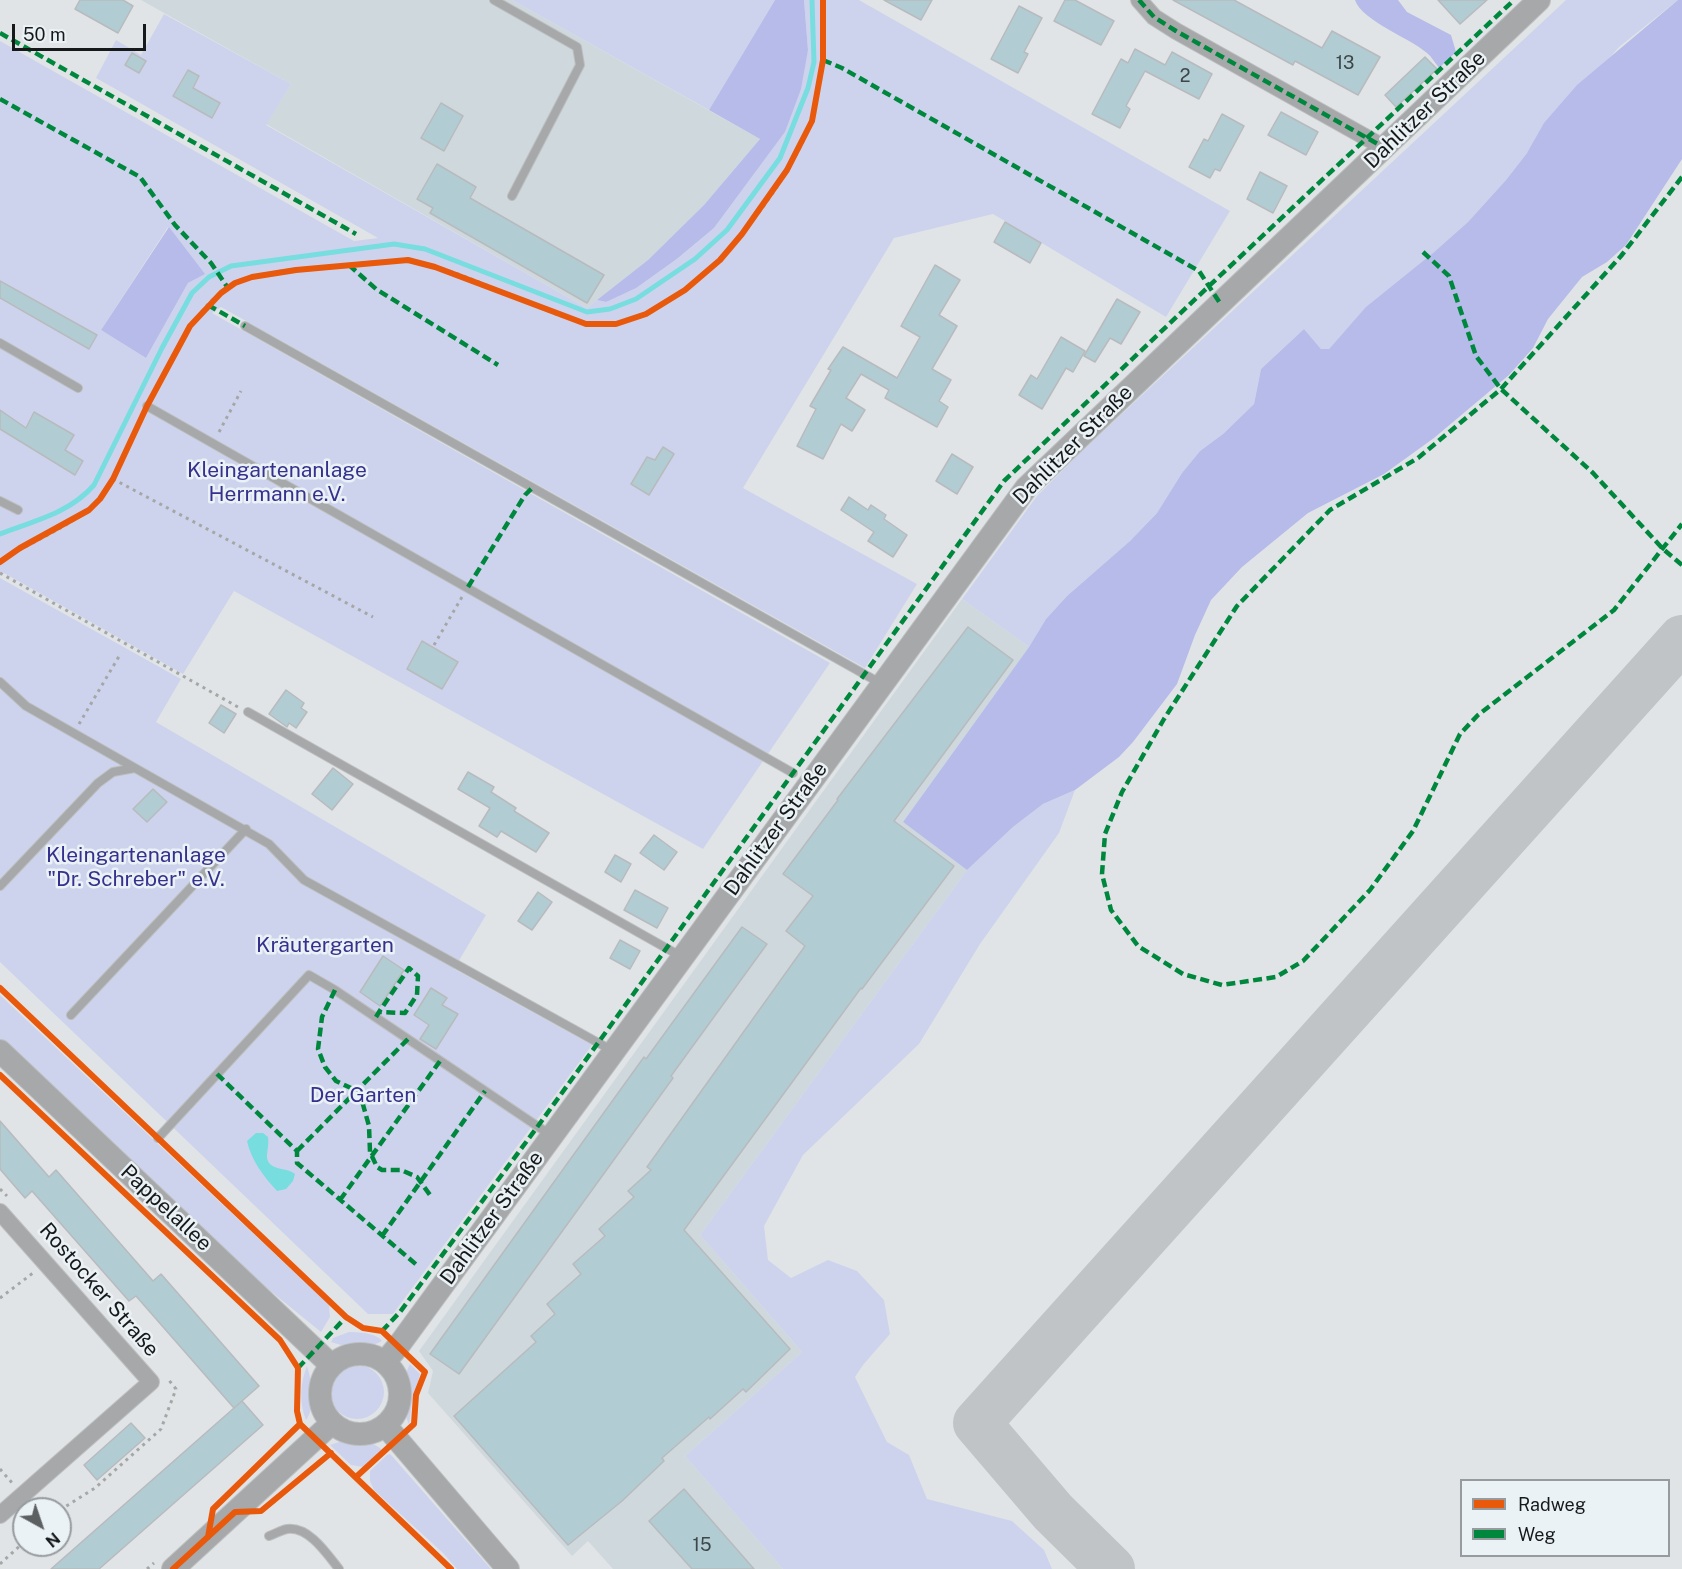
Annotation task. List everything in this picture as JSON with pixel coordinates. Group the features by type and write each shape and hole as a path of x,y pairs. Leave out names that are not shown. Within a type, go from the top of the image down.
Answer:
{"street":[{"path":"1139,0 1154,17 1176,31 1385,148"},
{"name":"Dahlitzer Straße","path":"385,1362 1026,488 1539,0"},
{"name":"Pappelallee","path":"0,1050 331,1365"},
{"name":"Rostocker Straße","path":"0,1212 151,1382 0,1515"},
{"path":"361,1353 373,1355 385,1362 399,1383 400,1396 398,1407 386,1425 371,1432 357,1434 343,1430 332,1423 323,1410 319,1396 324,1374 331,1365 347,1355 361,1353"},
{"path":"173,1569 332,1423"},
{"path":"386,1425 508,1569"}],"lane":[{"path":"494,0 577,47 580,65 512,196"},
{"path":"245,326 881,684"},
{"path":"0,343 78,388"},
{"path":"147,406 794,773"},
{"path":"0,501 18,510"},
{"path":"2,686 26,705 246,829 269,844 304,880 614,1051"},
{"path":"248,712 682,957"},
{"path":"0,886 98,783 113,772 135,768"},
{"path":"71,1015 246,829"},
{"path":"158,1138 309,975 335,990 552,1136"},
{"path":"269,1536 290,1529 305,1534 318,1542 339,1569"}],"path":[{"path":"0,562 20,548 89,510 100,499 113,479 147,406 190,326 220,293 235,283 252,277 296,270 408,260 435,267 586,324 616,324 646,314 685,290 720,260 742,234 787,170 812,121 824,60 823,0"},
{"path":"213,443 241,391"},
{"path":"113,479 373,617"},
{"path":"0,573 248,712"},
{"path":"434,645 468,587"},
{"path":"74,733 121,653"},
{"path":"0,1298 46,1262"},
{"path":"72,1502 94,1488 160,1428 176,1389"},
{"path":"0,1564 12,1553"}],"shaded area":[{"path":"141,0 512,0 760,139 704,205 648,260 587,308 266,124 291,84"},
{"path":"775,0 804,0 808,50 801,89 785,132 714,228 678,258 636,288 606,302 597,300 648,260 704,205 760,139 709,110"},
{"path":"1355,0 1398,0 1407,12 1451,35 1456,52 1439,68 1419,47 1367,15 1359,8"},
{"path":"1678,0 1682,0 1682,159 1626,245 1607,262 1582,277 1548,319 1533,348 1509,375 1434,438 1384,474 1308,513 1242,567 1211,600 1177,684 1133,742 1119,757 1075,790 1043,804 1013,827 967,870 903,822 1029,647 1046,619 1067,596 1130,541 1157,513 1182,473 1200,451 1223,434 1254,404 1261,369 1304,329 1321,349 1329,349 1366,307 1468,222 1506,180 1527,153 1544,123 1577,85"},
{"path":"169,227 205,274 188,283 146,358 101,330"},
{"path":"962,599 1029,647 903,822 967,870 700,1235 802,1352 685,1456 783,1569 613,1569 588,1541 572,1556 428,1393 433,1371 419,1351"},
{"path":"256,1133 263,1133 268,1137 267,1157 271,1165 295,1174 293,1181 286,1189 277,1191 255,1161 247,1141"}],"green space":[{"path":"512,0 775,0 709,110"},
{"name":"Kleingartenanlage Herrmann e.V.","path":"804,0 859,0 1230,211 1166,317 993,214 894,238 743,488 917,584 865,668 221,307 212,313 830,663 703,849 234,591 183,674 4,573 0,576 0,41 354,241 378,238 96,78 116,40 141,55 164,14 291,84 266,125 587,308 597,300 606,302 678,258 714,228 785,132 808,50","holes":["168,227 204,274 188,283 146,358 101,330"]},
{"path":"1566,0 1678,0 1619,47 1468,222 1345,331 1329,349 1321,349 1304,329 1261,369 1254,404 1223,434 1200,451 1182,473 1157,513 1130,541 1067,596 1046,619 1029,647 962,599 1037,496 1080,453"},
{"path":"0,578 181,679 156,722 486,915 454,969 592,1045 393,1314 368,1314 0,962"},
{"path":"1075,790 1059,833 980,944 919,1044 803,1155 764,1226 768,1260 791,1278 828,1260 857,1271 884,1300 890,1334 855,1377 887,1442 909,1455 927,1499 1012,1521 1044,1550 1052,1569 783,1569 685,1456 802,1352 700,1235 967,870 1013,827 1043,804"},
{"path":"0,995 329,1305 330,1317 321,1332 236,1263 0,1039"},
{"path":"349,1332 372,1335 382,1341 370,1346 357,1347 331,1342 333,1338"},
{"path":"410,1364 420,1374 409,1425 404,1394 405,1378"},
{"path":"357,1365 367,1367 376,1373 382,1382 384,1392 382,1402 376,1411 367,1417 357,1419 347,1417 338,1411 332,1402 330,1392 332,1382 338,1373 347,1367"},
{"path":"307,1366 312,1386 312,1401 306,1420 301,1393"},
{"path":"342,1441 368,1442 382,1450 363,1467 351,1465 330,1445"},
{"path":"390,1454 491,1569 457,1569 443,1553 374,1490 370,1481 370,1471"}],"building":[{"path":"80,0 123,0 133,6 118,33 75,9"},
{"path":"884,0 932,0 921,20"},
{"path":"1065,0 1075,0 1114,21 1101,45 1054,21"},
{"path":"1173,0 1234,0 1322,48 1332,31 1380,57 1358,95 1295,61 1293,65"},
{"path":"1438,0 1487,0 1460,24"},
{"path":"1019,6 1042,18 1024,52 1028,54 1018,73 991,59"},
{"path":"1135,49 1165,65 1172,52 1212,74 1199,99 1145,71 1126,106 1130,109 1120,128 1092,114 1121,59 1128,63"},
{"path":"132,53 146,61 139,73 125,65"},
{"path":"1425,57 1437,69 1396,107 1385,95"},
{"path":"188,70 199,76 193,88 220,103 212,118 173,96"},
{"path":"441,103 463,116 444,151 421,138"},
{"path":"1281,112 1318,132 1306,155 1268,135"},
{"path":"1222,114 1244,126 1220,171 1215,169 1210,178 1189,167 1204,139 1208,141"},
{"path":"437,164 476,187 470,198 604,275 587,303 430,213 433,208 417,199"},
{"path":"1260,172 1287,186 1273,213 1247,199"},
{"path":"1005,222 1041,243 1030,263 994,242"},
{"path":"935,265 960,280 939,315 957,326 932,369 951,380 939,401 948,407 937,427 885,398 889,390 861,374 846,398 865,410 852,431 841,424 823,459 797,446 816,409 810,406 831,370 828,369 843,347 897,378 920,337 901,326"},
{"path":"0,281 97,335 89,349 0,298"},
{"path":"1117,299 1140,312 1121,344 1110,338 1095,362 1084,356"},
{"path":"1061,337 1085,351 1073,372 1066,368 1042,409 1019,395 1031,375 1037,379"},
{"path":"0,410 26,428 34,412 74,435 65,450 83,461 75,475 0,429"},
{"path":"663,447 674,454 649,495 631,484 647,457 655,460"},
{"path":"952,454 973,467 957,494 936,481"},
{"path":"849,497 868,510 871,505 886,515 884,519 907,535 893,557 868,541 874,532 841,510"},
{"path":"968,627 1013,660 894,821 954,866 861,988 684,1230 790,1349 746,1392 743,1389 710,1419 709,1417 662,1458 664,1461 622,1501 568,1545 454,1416 536,1342 531,1336 555,1314 547,1304 581,1274 573,1264 605,1236 599,1229 634,1197 628,1191 651,1170 647,1167 805,946 786,931 813,896 783,874"},
{"path":"422,641 458,662 442,689 407,669"},
{"path":"286,690 304,703 301,708 307,712 296,728 289,723 287,727 269,714"},
{"path":"221,705 236,714 224,733 209,723"},
{"path":"333,768 353,784 332,810 312,794"},
{"path":"468,772 494,787 491,792 516,808 514,811 549,833 536,852 501,831 497,837 479,826 490,808 458,789"},
{"path":"153,789 167,802 147,822 133,809"},
{"path":"654,835 677,852 664,870 640,853"},
{"path":"615,855 631,864 621,882 605,872"},
{"path":"635,890 668,908 657,928 624,910"},
{"path":"538,892 552,902 532,930 518,921"},
{"path":"742,927 767,944 459,1374 430,1354 644,1057 646,1059"},
{"path":"620,940 640,951 630,969 610,958"},
{"path":"383,956 404,970 380,1006 360,992"},
{"path":"431,988 447,998 442,1005 458,1014 436,1049 420,1039 429,1025 414,1015"},
{"path":"0,1121 49,1177 56,1170 153,1281 161,1274 259,1386 234,1408 136,1296 129,1301 32,1191 25,1198 0,1169"},
{"path":"242,1401 263,1425 99,1569 51,1569 65,1557 72,1557 72,1551"},
{"path":"131,1423 145,1438 97,1480 84,1465"},
{"path":"684,1489 754,1569 692,1569 649,1521"}],"waterway":[{"path":"0,534 63,509 74,503 94,485 192,293 209,277 231,266 394,244 425,249 587,312 610,309 636,299 695,259 727,230 780,158 808,88 814,62 812,0"}],"taxiway":[{"path":"1111,1569 1053,1512 977,1423 1682,639"}],"marked path":[{"path":"1139,0 1154,17 1176,31 1385,148"},
{"path":"382,1331 400,1312 538,1126 1004,481 1514,0"},
{"path":"0,33 356,234"},
{"path":"823,60 842,68 1199,271 1220,303"},
{"path":"0,99 140,177 175,225 211,263 228,288"},
{"path":"1682,177 1621,256 1501,389 1418,458 1330,510 1237,606 1164,719 1122,792 1105,834 1102,874 1111,910 1138,946 1183,974 1222,985 1276,977 1303,961 1370,890 1413,831 1460,734 1478,715 1614,610 1682,524"},
{"path":"1423,252 1449,276 1476,356 1501,389 1593,473 1663,549 1682,565"},
{"path":"349,265 376,289 498,365"},
{"path":"208,305 245,326"},
{"path":"468,587 525,495 532,488"},
{"path":"376,1017 379,1012 409,968 418,976 417,995 405,1013 379,1012"},
{"path":"335,990 322,1017 318,1049 325,1067 336,1081 351,1088 362,1101 369,1126 370,1152 377,1167 382,1170 401,1170 417,1177 430,1195"},
{"path":"297,1151 408,1039"},
{"path":"340,1200 440,1061"},
{"path":"217,1074 297,1151 297,1163 418,1266"},
{"path":"382,1236 485,1091"},
{"path":"298,1368 346,1317"}],"cycle path":[{"path":"0,562 20,548 89,510 100,499 113,479 147,406 190,326 221,293 235,283 252,277 296,270 408,260 435,267 586,324 616,324 646,314 685,290 720,260 742,234 787,170 812,121 823,60 823,0"},
{"path":"0,988 346,1317 363,1328 382,1331 425,1372 416,1395 414,1424 356,1477"},
{"path":"0,1075 280,1340 298,1368 297,1411 300,1424 451,1569"},
{"path":"208,1537 213,1509 300,1424"},
{"path":"173,1569 235,1512 261,1511 331,1453"}],"park label":[{"name":"Kleingartenanlage \"Dr. Schreber\" e.V.","path":"136,868"},
{"name":"Kräutergarten","path":"325,946"},
{"name":"Der Garten","path":"363,1096"}]}
